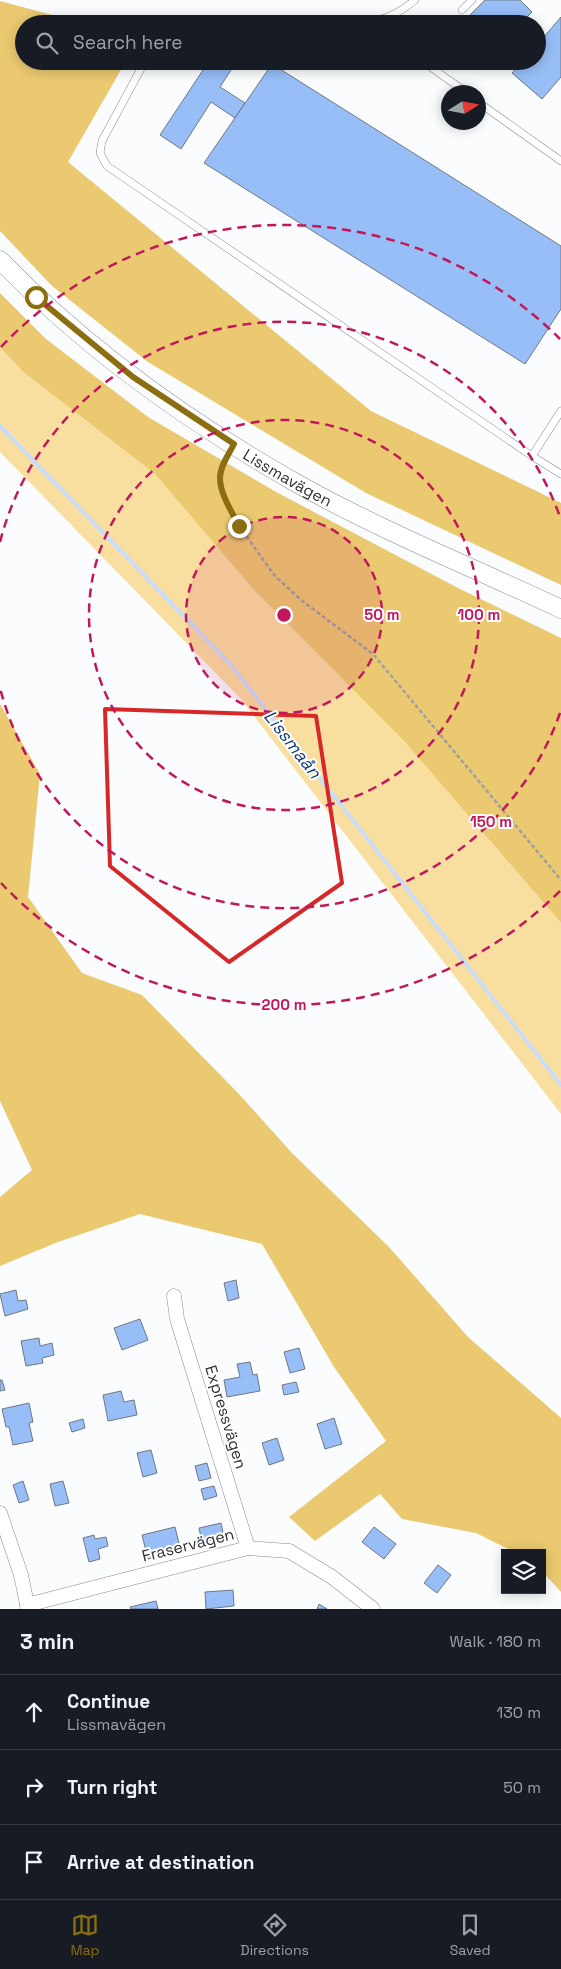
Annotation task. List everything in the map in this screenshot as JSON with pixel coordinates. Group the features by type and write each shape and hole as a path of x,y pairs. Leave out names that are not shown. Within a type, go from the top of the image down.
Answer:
{"street":[{"name":"Lissmavägen","path":"0,260 36,297 133,377 234,444 299,484 561,609"},
{"name":"Expressvägen","path":"174,1296 177,1319 248,1548"},
{"path":"0,1513 28,1607"},
{"name":"Fraservägen","path":"28,1607 248,1548 289,1551 332,1577 373,1609"}],"lane":[{"path":"394,15 402,11 414,0"},
{"path":"462,10 472,0"},
{"path":"140,70 102,141 100,154 107,166 561,474"},
{"path":"435,70 456,85"},
{"path":"486,108 561,161"},
{"path":"532,456 561,411"}],"path":[{"path":"234,444 223,466 220,478 225,497 239,526 260,556 276,576 301,600 373,654 561,880"}],"highlighted area":[{"path":"105,709 316,716 342,883 229,962 110,866"}],"shaded area":[{"path":"0,1 52,15 15,15 15,70 121,70 68,162 371,411 561,503 561,585 366,493 148,362 52,286 0,231"},
{"path":"0,293 46,339 148,417 278,493 460,589 561,638 561,923 404,741 253,589 155,474 22,371 0,347"},
{"path":"0,347 22,371 155,474 253,589 404,741 561,923 561,1114 240,698 0,452"},
{"path":"0,704 40,774 28,897 82,973 142,995 238,1093 292,1153 389,1247 468,1337 561,1418 561,1592 546,1575 546,1549 508,1549 476,1533 402,1519 380,1494 315,1541 289,1517 386,1441 334,1367 262,1244 140,1214 58,1242 0,1266 0,1197 32,1170 0,1101"}],"building":[{"path":"485,0 520,0 532,12 529,15 470,15"},
{"path":"561,17 561,77 542,99 512,73 515,70 546,70 546,34"},
{"path":"203,70 231,70 220,87 245,103 235,118 211,102 181,149 160,135"},
{"path":"268,70 282,70 561,246 561,309 525,364 204,163"},
{"path":"236,1280 239,1298 228,1301 224,1283"},
{"path":"16,1290 18,1301 26,1300 28,1309 5,1316 0,1294"},
{"path":"140,1319 148,1340 122,1350 114,1328"},
{"path":"39,1338 40,1346 52,1343 54,1355 42,1358 43,1363 26,1366 21,1341"},
{"path":"299,1348 305,1369 290,1373 284,1352"},
{"path":"250,1362 253,1375 257,1374 260,1391 227,1397 224,1380 240,1377 237,1364"},
{"path":"0,1380 2,1380 5,1390 0,1391"},
{"path":"296,1382 299,1392 284,1395 282,1385"},
{"path":"121,1391 124,1402 134,1400 137,1415 108,1421 103,1395"},
{"path":"29,1403 33,1422 29,1423 33,1441 13,1445 2,1409"},
{"path":"334,1418 342,1444 325,1449 317,1424"},
{"path":"83,1419 85,1428 72,1432 69,1423"},
{"path":"277,1438 284,1460 269,1465 262,1443"},
{"path":"151,1450 157,1473 143,1477 137,1453"},
{"path":"207,1463 211,1478 199,1481 195,1466"},
{"path":"23,1481 29,1500 19,1503 13,1485"},
{"path":"63,1481 69,1503 55,1506 50,1484"},
{"path":"214,1486 217,1496 204,1500 201,1489"},
{"path":"221,1523 224,1537 202,1542 199,1528"},
{"path":"175,1527 181,1551 148,1559 142,1535"},
{"path":"374,1527 396,1544 384,1559 362,1542"},
{"path":"94,1535 95,1539 106,1537 108,1546 98,1549 100,1559 89,1562 83,1538"},
{"path":"438,1565 451,1575 437,1593 424,1583"},
{"path":"233,1590 234,1606 206,1609 205,1592"},
{"path":"156,1601 158,1609 131,1609 130,1607"},
{"path":"319,1604 327,1609 317,1609"}],"waterway":[{"name":"Lissmaån","path":"0,426 230,664 561,1085"}],"route":[{"path":"36,297 133,377 234,444 223,466 220,478 225,497 239,526"}]}
